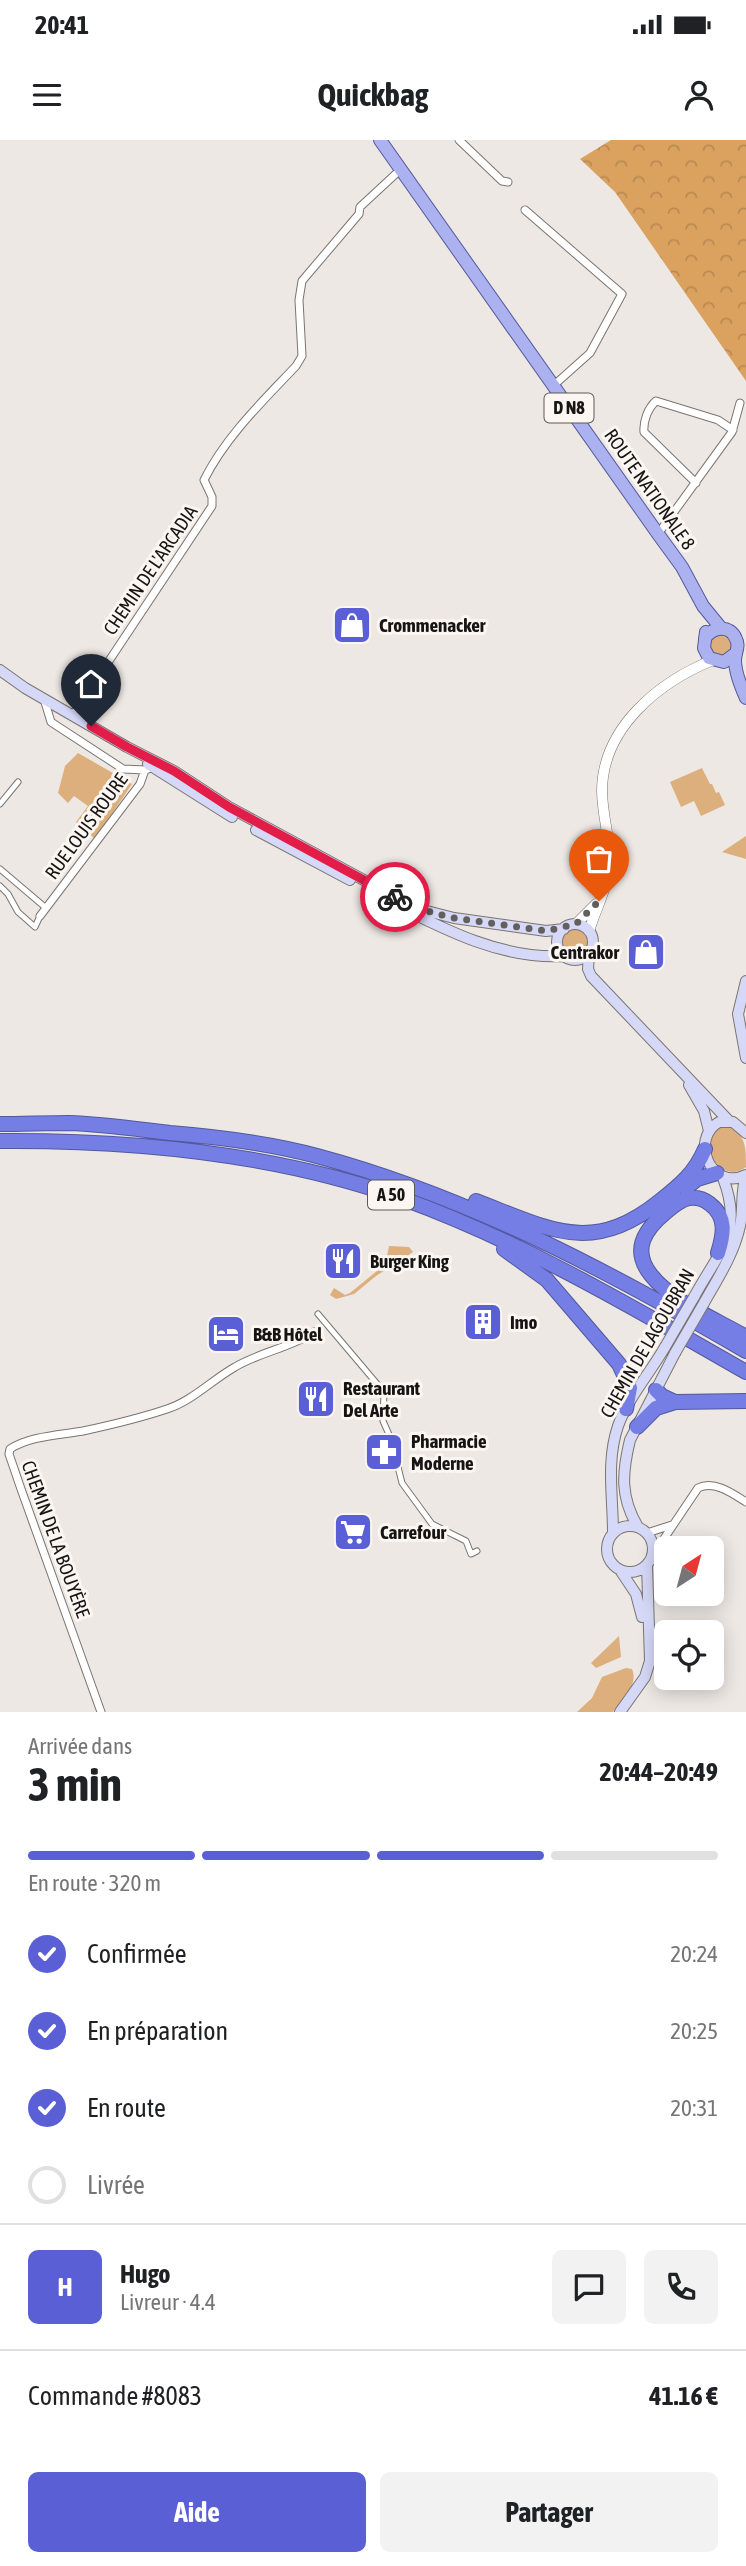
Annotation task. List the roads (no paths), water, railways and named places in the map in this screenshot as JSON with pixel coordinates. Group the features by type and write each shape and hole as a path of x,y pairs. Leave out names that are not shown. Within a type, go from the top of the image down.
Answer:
{"highway":[{"name":"A 50","path":"0,1125 71,1123 210,1136 266,1144 360,1168 451,1200 541,1240 746,1351"},
{"name":"A 50","path":"0,1141 64,1140 211,1153 297,1169 399,1198 445,1215 546,1260 746,1372"},
{"path":"360,1168 432,1185 553,1229 593,1233 624,1226 639,1218 688,1178 698,1166 705,1149"},
{"path":"720,1175 698,1179 663,1207 649,1222 640,1247 644,1265 660,1284 746,1337"},
{"path":"399,1198 439,1220 501,1247 547,1280 619,1364 631,1388 626,1409"},
{"path":"642,1238 654,1222 675,1205 689,1198 700,1199 712,1205 721,1217 723,1237 718,1253"},
{"path":"656,1390 675,1402"},
{"path":"637,1427 656,1408 675,1402 746,1401"}],"main road":[{"name":"ROUTE NATIONALE 8","path":"371,140 398,171 464,261 682,567 703,606 721,628"},
{"name":"ROUTE NATIONALE 8","path":"380,140 398,171"},
{"name":"ROUTE NATIONALE 8","path":"703,606 705,643"},
{"path":"721,628 735,636 738,642 736,666 745,695 728,671 716,661 705,643 712,631 721,628"},
{"path":"716,661 729,660 736,653"},
{"path":"0,670 25,688 127,747 224,813 425,920 472,940 506,950 581,960 589,954"},
{"path":"0,680 25,688"},
{"path":"154,767 384,891 427,911 454,918 546,931 564,929 576,924 589,931 593,941 588,969 598,985"},
{"path":"564,929 557,942 567,958 598,985 677,1068 740,1125"},
{"path":"746,981 738,1014 746,1058"},
{"path":"677,1068 704,1111 709,1131"},
{"path":"705,1149 705,1138 715,1124 740,1125"},
{"name":"CHEMIN DE LAGOUBRAN","path":"699,1300 718,1253 727,1239 733,1216 731,1198 705,1149"},
{"path":"720,1175 732,1180 746,1175"},
{"name":"CHEMIN DE LAGOUBRAN","path":"642,1530 626,1505 624,1483 630,1440 656,1390 670,1350 736,1242 746,1175"},
{"name":"CHEMIN DE LAGOUBRAN","path":"613,1533 611,1460 615,1435 626,1409 651,1371 670,1350"},
{"path":"651,1371 650,1379 656,1390"},
{"path":"620,1712 645,1677 650,1661 647,1566 653,1555 653,1547 642,1530 622,1527 613,1533 607,1552 613,1565 620,1570 636,1594 643,1619 645,1645 637,1688"},
{"path":"620,1570 637,1571 647,1566"}],"street":[{"path":"461,142 502,181 508,182"},
{"name":"CHEMIN DE L'ARCADIA","path":"73,715 212,506 212,497 204,480 211,466 241,425 302,356 299,300 302,281 359,214 360,207 398,171"},
{"path":"525,210 622,294 590,353 553,386"},
{"path":"696,483 644,432 643,425 651,405 656,401 718,420 733,430"},
{"path":"658,534 733,430 740,403"},
{"path":"689,670 705,643"},
{"path":"589,931 608,871 609,838 602,792 605,764 612,745 638,709 689,670 716,661"},
{"path":"44,699 51,722 123,769 140,784"},
{"path":"123,769 154,767"},
{"name":"RUE LOUIS ROURE","path":"40,916 154,767"},
{"path":"0,804 18,782"},
{"path":"0,869 46,908"},
{"path":"0,886 18,912 35,927 40,916"},
{"path":"576,924 599,901"},
{"path":"318,1314 384,1392 383,1421 391,1439 398,1475 406,1491 419,1504 432,1524 466,1541 471,1554 477,1551"},
{"name":"CHEMIN DE LA BOUYÈRE","path":"100,1712 20,1489 9,1454 10,1449 16,1445 167,1409 183,1402 237,1366 269,1351 299,1342 314,1332"},
{"path":"653,1555 702,1485 718,1487 746,1502"},
{"path":"642,1530 672,1525"}],"place":[{"name":"Crommenacker","path":"352,625"},
{"name":"Centrakor","path":"646,952"},
{"name":"Burger King","path":"343,1261"},
{"name":"Imo","path":"483,1322"},
{"name":"B&B Hôtel","path":"226,1334"},
{"name":"Restaurant Del Arte","path":"316,1399"},
{"name":"Pharmacie Moderne","path":"384,1452"},
{"name":"Carrefour","path":"353,1532"}]}
